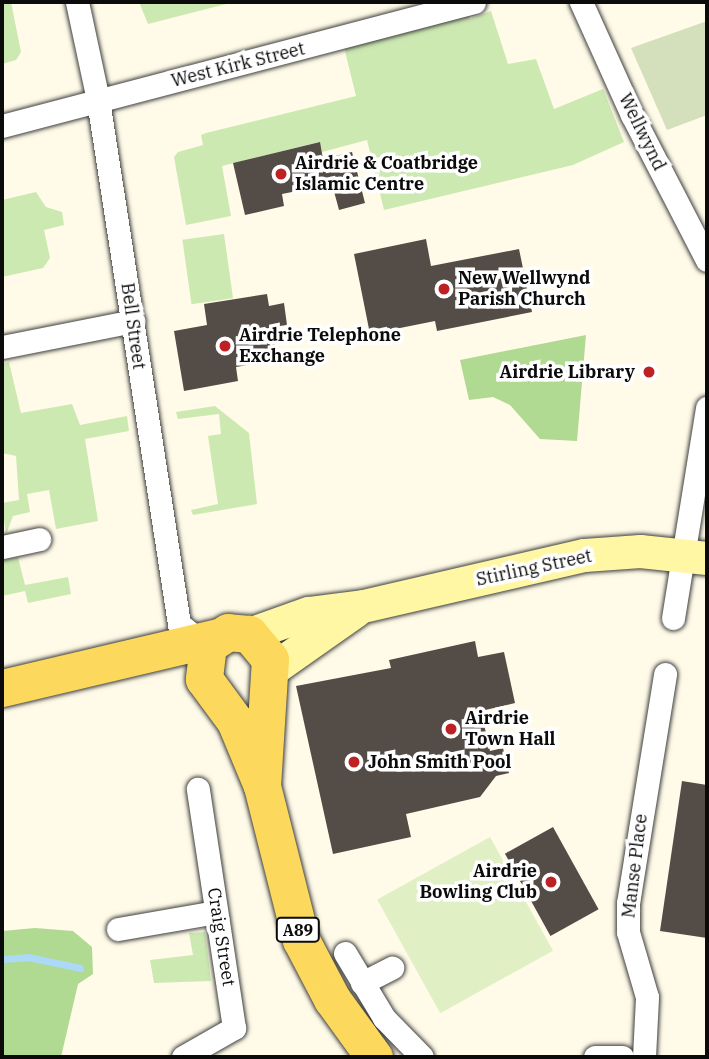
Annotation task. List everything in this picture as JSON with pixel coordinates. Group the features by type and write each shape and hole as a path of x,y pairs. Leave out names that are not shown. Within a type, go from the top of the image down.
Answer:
{"main road":[{"name":"Stirling Street","path":"222,637 308,613 363,606 584,555 694,557"},
{"name":"Stirling Street","path":"269,675 363,606"},
{"path":"2,688 222,637 266,648 269,675 242,701 215,693 178,673 119,661"},
{"path":"215,693 201,667 222,637"},
{"name":"A89","path":"262,786 269,675"},
{"name":"A89","path":"215,693 262,786 302,940 332,999 374,1057"}],"street":[{"name":"Bell Street","path":"77,2 98,100 179,624 222,637"},
{"name":"West Kirk Street","path":"2,126 474,2"},
{"name":"Wellwynd","path":"581,2 632,115 707,260"},
{"path":"2,347 133,321"},
{"path":"673,618 694,557 707,408"},
{"path":"2,547 39,539"},
{"name":"Manse Place","path":"645,1057 647,997 628,932 628,903 665,674"},
{"name":"Craig Street","path":"183,1057 234,1028 198,789"},
{"path":"118,929 216,912"},
{"path":"345,953 383,1018 422,1057"},
{"path":"362,983 392,968"},
{"path":"596,1057 622,1057"}],"green space":[{"path":"2,2 11,2 21,52 16,60 2,64"},
{"path":"139,2 234,2 148,24"},
{"path":"465,5 470,19 491,11 508,64 536,59 554,109 603,89 624,142 573,165 384,210 367,140 322,152 319,142 222,166 231,216 186,225 174,157 178,152 203,145 201,135 206,133 356,96 342,39"},
{"path":"707,21 707,115 667,130 631,48"},
{"path":"36,192 46,207 62,212 64,225 44,230 50,258 43,268 2,277 2,200"},
{"path":"224,234 233,298 191,304 182,240"},
{"path":"586,335 577,441 540,439 510,405 493,397 469,400 460,360"},
{"path":"9,362 21,413 72,404 80,425 127,416 129,431 85,439 98,521 56,529 49,490 27,494 30,512 13,516 6,535 2,503 19,500 16,456 2,453 2,364"},
{"path":"215,406 249,433 257,504 193,515 191,510 218,504 208,436 221,434 219,414 178,419 176,412"},
{"path":"18,557 25,585 68,577 71,594 28,603 25,591 2,596 2,561"},
{"path":"490,837 553,951 440,1013 377,900"},
{"path":"35,928 73,931 92,947 93,974 78,984 61,1057 2,1057 2,931"},
{"path":"205,932 211,981 154,983 150,960 193,955 189,933"}],"building":[{"name":"Airdrie & Coatbridge Islamic Centre","path":"320,142 323,159 352,152 365,203 339,210 332,184 282,194 284,206 245,215 233,163"},
{"name":"New Wellwynd Parish Church","path":"426,239 431,266 519,249 532,312 437,331 435,321 370,334 354,254"},
{"name":"Airdrie Telephone Exchange","path":"267,294 269,306 284,303 287,325 272,327 277,360 236,367 238,381 184,391 174,331 207,325 204,304"},
{"path":"475,641 478,657 504,652 515,703 481,711 490,751 503,748 509,773 496,776 480,797 406,814 411,837 333,854 296,686 391,668 389,660"},
{"path":"682,781 707,785 707,938 660,931"},
{"name":"Airdrie Bowling Club","path":"553,827 599,909 550,936 505,854"}],"waterway":[{"path":"2,959 28,957 80,968"}],"place":[{"name":"Airdrie & Coatbridge Islamic Centre","path":"281,174"},
{"name":"New Wellwynd Parish Church","path":"444,289"},
{"name":"Airdrie Telephone Exchange","path":"225,346"},
{"name":"Airdrie Library","path":"649,372"},
{"name":"Airdrie Town Hall","path":"451,729"},
{"name":"John Smith Pool","path":"354,762"},
{"name":"Airdrie Bowling Club","path":"551,882"}]}
